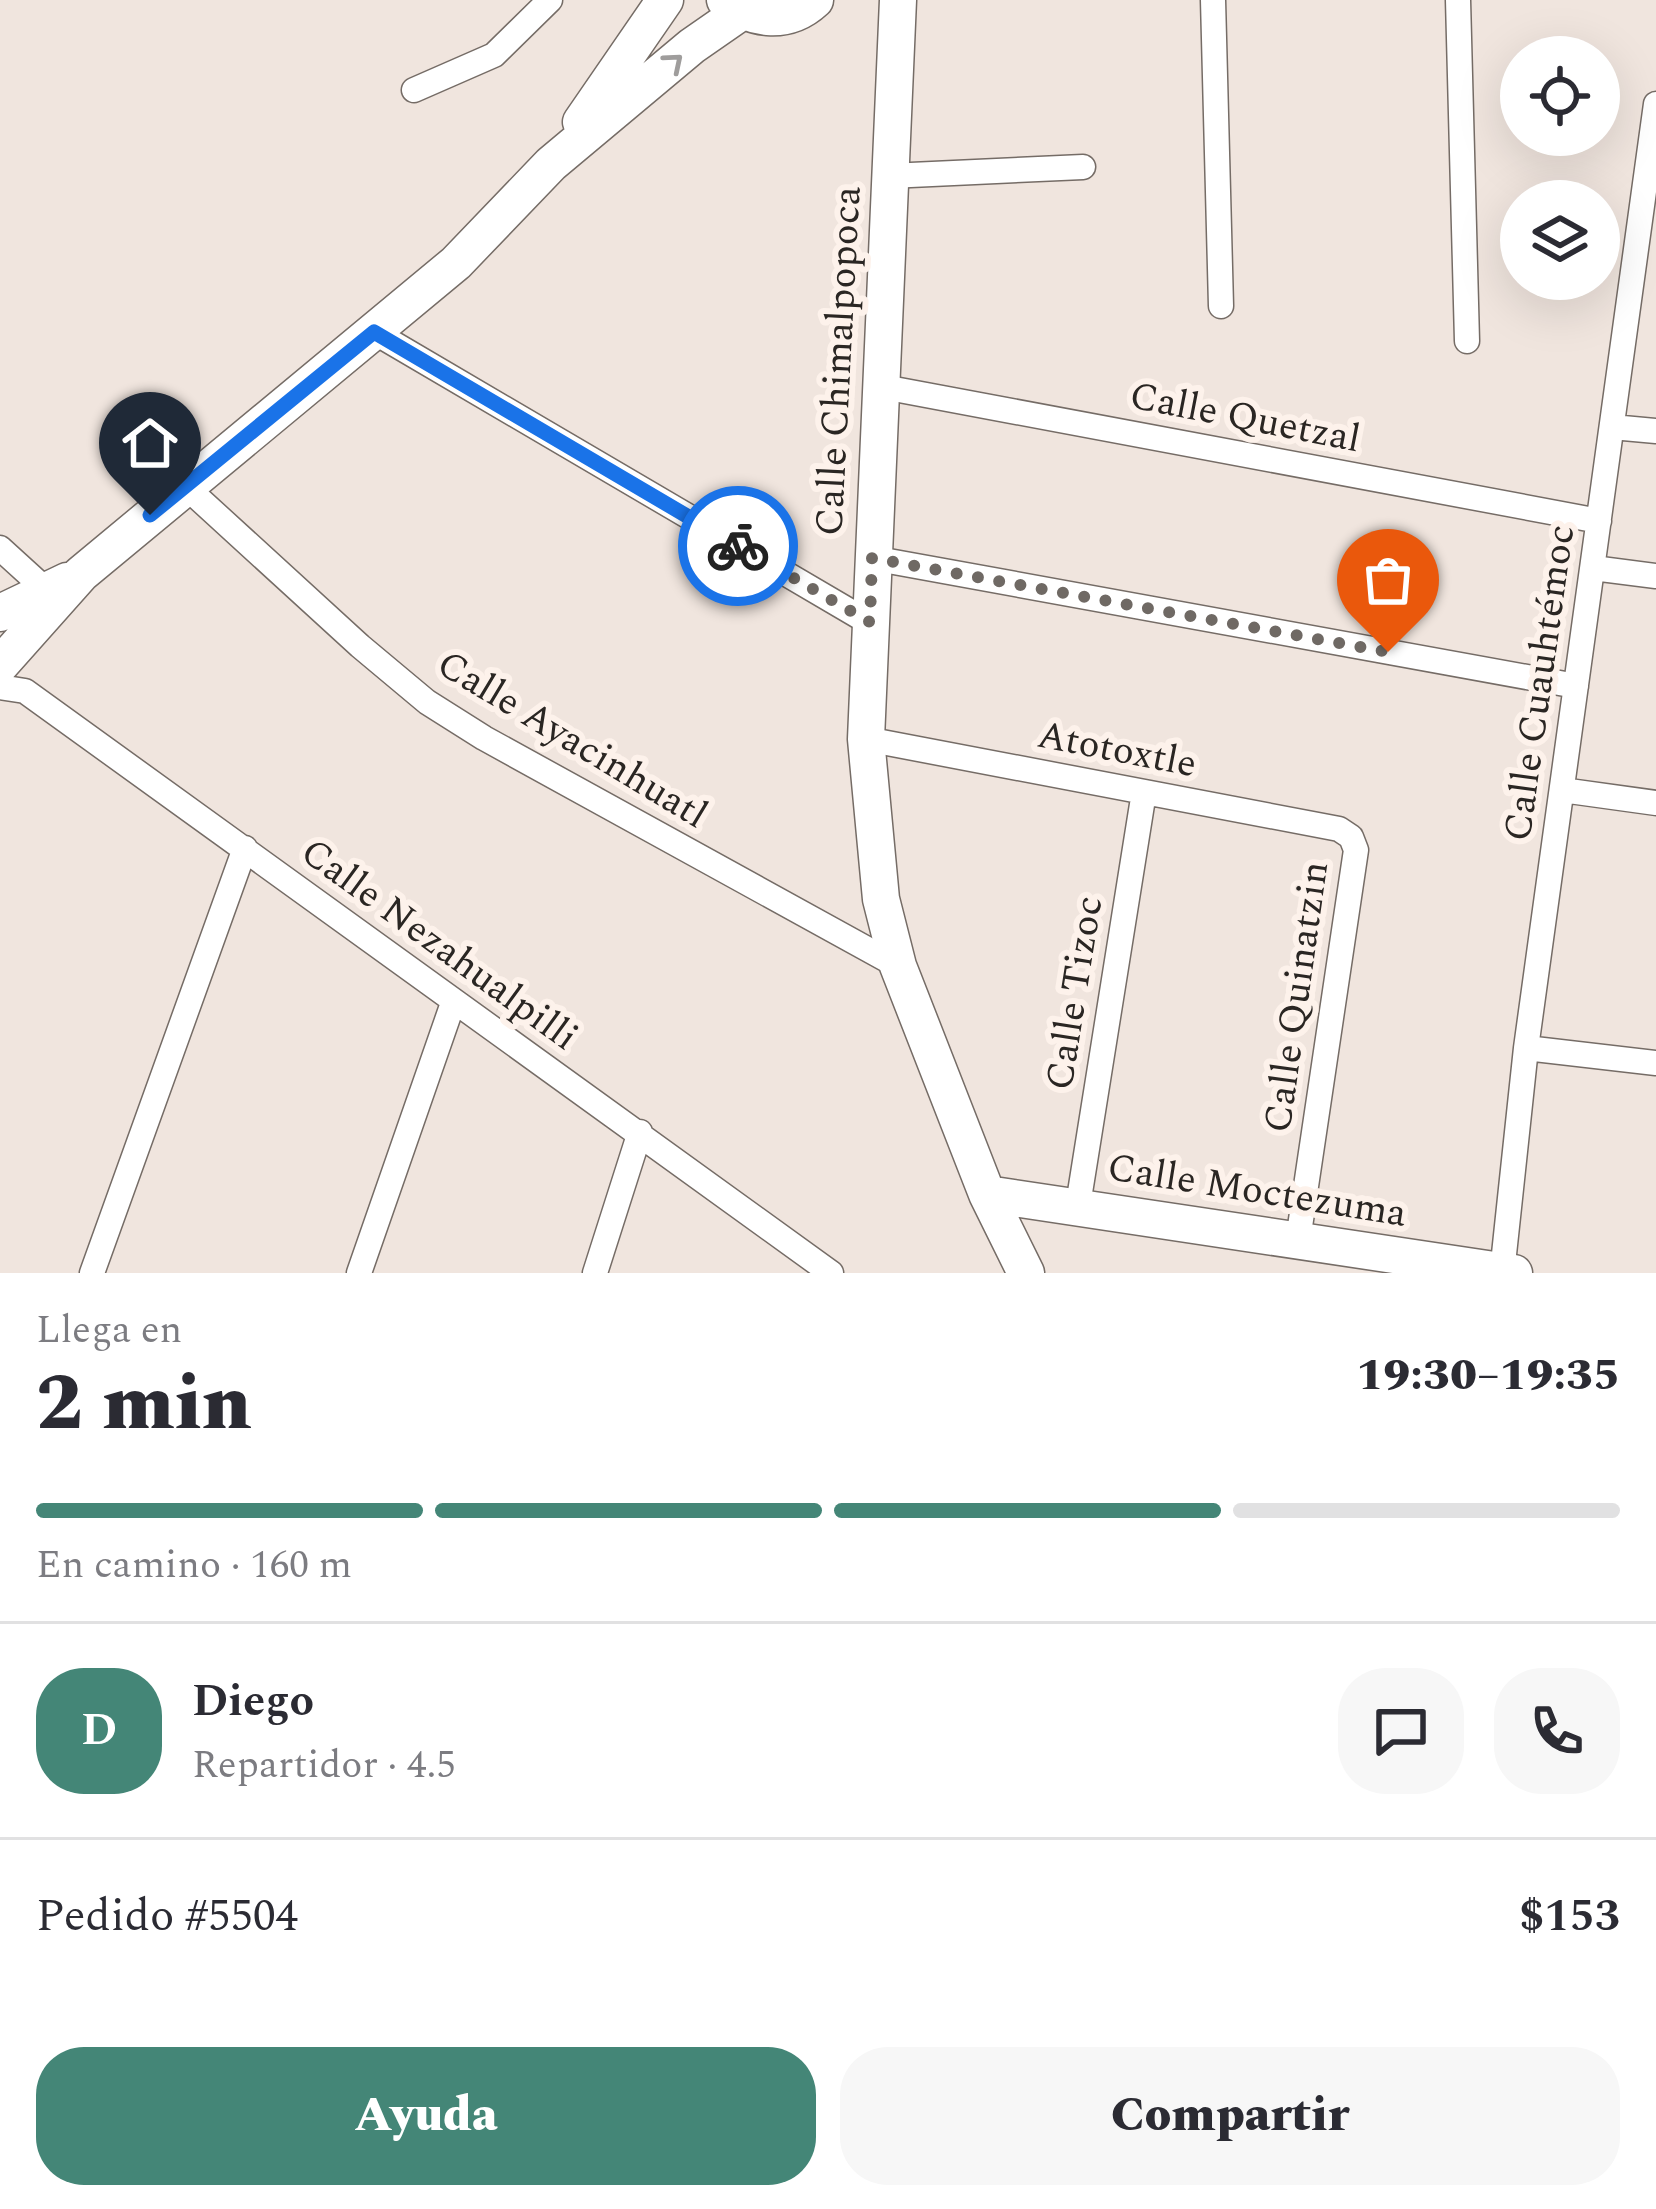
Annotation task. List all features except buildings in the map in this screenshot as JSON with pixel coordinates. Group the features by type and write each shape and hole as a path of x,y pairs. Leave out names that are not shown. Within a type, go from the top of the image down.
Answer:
{"street":[{"path":"414,90 494,55 550,0"},
{"path":"551,164 665,0"},
{"path":"0,665 62,588 456,263 551,164 733,6 764,18 788,16 815,0"},
{"name":"Calle Chimalpopoca","path":"898,0 866,739 881,899 898,966 987,1194 1026,1273"},
{"path":"1213,0 1221,305"},
{"path":"1458,0 1467,341"},
{"name":"Calle Cuauhtémoc","path":"1502,1272 1526,1048 1655,121"},
{"path":"889,176 1083,167"},
{"path":"374,332 870,622"},
{"name":"Calle Quetzal","path":"878,386 1598,521"},
{"path":"1612,427 1656,431"},
{"name":"Calle Ayacinhuatl","path":"184,486 427,702 898,966"},
{"path":"0,548 62,588"},
{"path":"872,558 1576,686"},
{"path":"1593,568 1656,576"},
{"path":"0,613 62,588"},
{"name":"Calle Nezahualpilli","path":"0,687 25,691 831,1273"},
{"name":"Atotoxtle","path":"866,739 1339,829 1351,837"},
{"path":"1562,790 1656,802"},
{"name":"Calle Tizoc","path":"1078,1205 1144,792"},
{"name":"Calle Quinatzin","path":"1298,1240 1356,850 1351,837"},
{"path":"92,1273 245,848"},
{"path":"359,1273 453,1003"},
{"path":"1526,1048 1656,1063"},
{"path":"595,1273 640,1132"},
{"name":"Calle Moctezuma","path":"987,1194 1514,1273"}],"way so far":[{"path":"738,546 870,622 872,558 1388,652"}],"route":[{"path":"150,515 374,332 738,546"}]}
